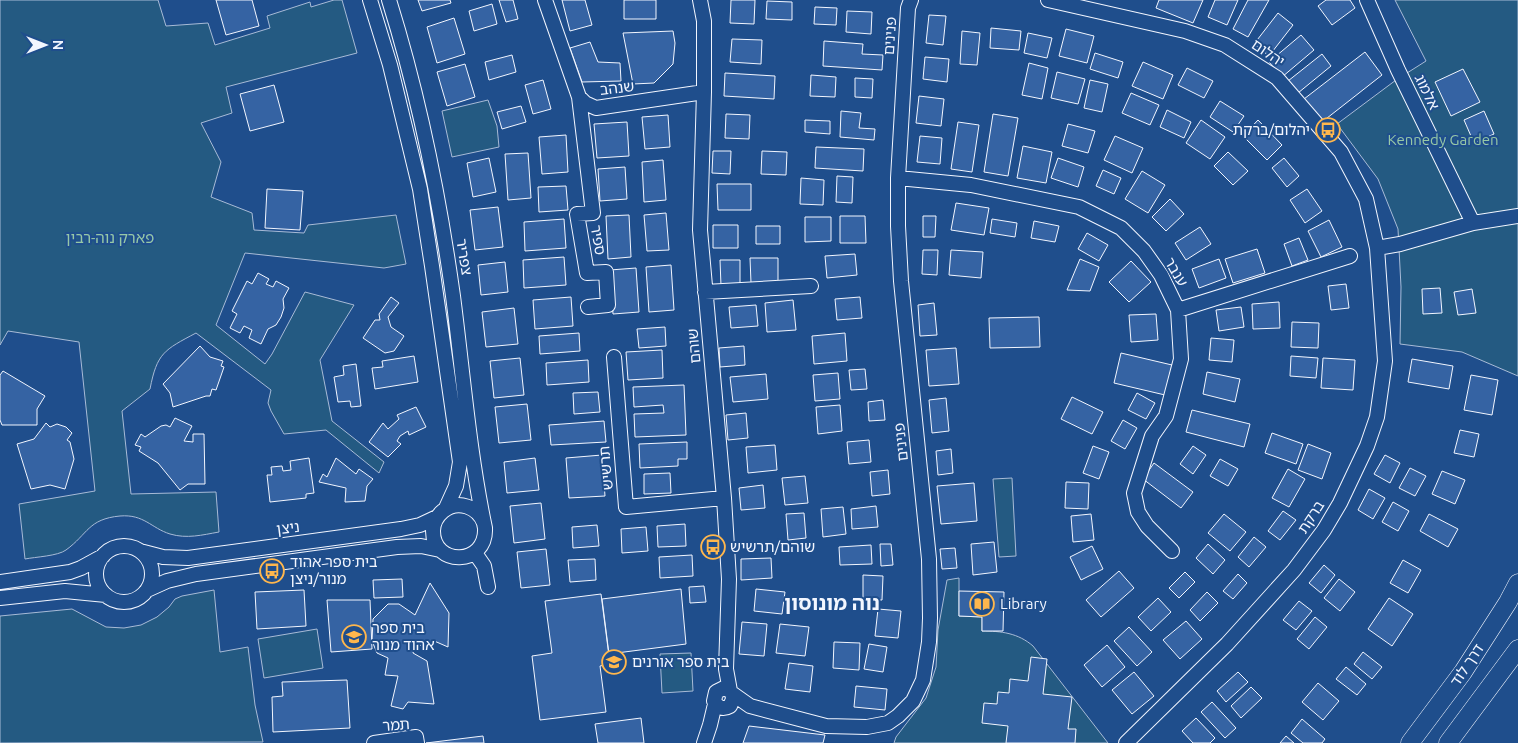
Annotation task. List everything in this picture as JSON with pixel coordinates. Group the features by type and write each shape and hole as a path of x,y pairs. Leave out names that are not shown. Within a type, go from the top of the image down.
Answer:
{"main road":[{"name":"דרך לוד","path":"1410,743 1463,672 1518,583"},
{"name":"דרך לוד","path":"1448,743 1518,649"}],"street":[{"path":"370,0 390,64 420,189 460,462 456,486 434,525 433,535 440,550"},
{"name":"צפריר","path":"389,0 413,86 437,194 453,294 474,462 484,523"},
{"name":"שנהב","path":"545,0 579,96 585,103 596,108 704,92"},
{"name":"שוהם","path":"700,0 704,21 700,230 724,498 729,579 726,699 710,726 704,743"},
{"name":"שוהם","path":"704,21 712,0"},
{"name":"פנינים","path":"726,699 826,726 867,727 888,723 898,716 913,701 923,680 929,642 929,559 901,281 898,226 898,178 908,8 911,0"},
{"name":"יהלום","path":"1048,0 1185,31 1225,45 1277,78 1341,152 1366,199 1377,248"},
{"name":"אלמוג","path":"1367,0 1398,70 1473,223"},
{"name":"ספיר","path":"579,96 593,213 577,214 587,273 606,272 608,305 588,308"},
{"name":"ענבר","path":"898,178 971,185 1079,207 1121,228 1144,251 1161,275 1178,310 1181,359 1166,416 1152,436 1134,494 1138,512 1147,526 1172,551"},
{"path":"1377,248 1400,244 1473,223 1518,216"},
{"name":"ברקת","path":"1128,742 1227,644 1294,570 1324,530 1340,503 1367,446 1377,417 1385,361 1377,248"},
{"path":"1178,310 1350,256"},
{"path":"705,292 811,286"},
{"name":"תרשיש","path":"614,357 626,507 724,498"},
{"path":"0,598 65,590 106,594 120,601 130,601 140,597 147,590 167,581 196,574 397,547 422,546 440,550 458,558 475,553 484,540 486,531 484,523 476,511 467,506 455,505 442,513"},
{"name":"ניצן","path":"140,551 163,557 188,558 401,529 420,525 442,513"},
{"path":"0,582 70,572 82,568 113,548 124,546 135,548 148,560 152,570 147,590"},
{"path":"475,553 484,566 488,587"},
{"path":"103,556 98,566 97,577 100,586 106,594"},
{"name":"תמר","path":"374,743 416,737 417,743"}],"green space":[{"name":"פארק נוה-רבין","path":"0,0 158,0 166,26 208,23 215,45 270,28 267,16 310,2 311,7 334,0 342,0 357,53 226,87 232,113 201,123 221,162 211,197 252,213 254,230 304,233 308,225 396,215 406,264 384,268 245,253 216,325 265,364 305,292 354,305 320,360 332,421 384,462 379,473 326,430 284,434 268,403 271,390 196,333 176,344 164,354 156,367 150,389 122,411 131,494 216,492 219,532 182,536 170,534 135,517 120,516 101,520 62,552 25,559 19,504 95,491 79,342 8,331 0,345"},
{"name":"Kennedy Garden","path":"1395,0 1518,0 1518,376 1462,352 1400,344 1401,287 1398,229 1378,179 1337,124 1396,80 1426,61"},
{"path":"488,100 497,126 499,147 452,157 442,111"},
{"path":"1012,478 1016,556 999,557 993,479"},
{"path":"959,578 959,616 982,617 982,631 1009,634 1021,638 1033,646 1108,743 894,743 896,737 926,698 936,667 938,630 947,580"},
{"path":"214,590 220,652 248,647 255,705 263,742 0,743 0,616 72,609 106,627 124,628 141,625 157,617 175,599 182,596"},
{"path":"317,629 323,668 264,678 258,639"},
{"path":"691,653 693,691 662,693 660,654"}],"building":[{"path":"216,0 252,0 259,26 226,35"},
{"path":"418,0 450,0 451,3 422,11"},
{"path":"499,0 513,0 518,19 506,22"},
{"path":"562,0 585,0 592,25 570,31"},
{"path":"624,0 656,0 656,19 624,19"},
{"path":"731,0 755,0 754,24 730,23"},
{"path":"1159,0 1203,0 1193,23 1156,8"},
{"path":"1215,0 1238,0 1227,25 1208,17"},
{"path":"1248,0 1269,0 1248,37 1233,29"},
{"path":"1326,0 1350,0 1355,8 1332,25 1318,6"},
{"path":"767,1 792,2 792,20 766,19"},
{"path":"492,4 497,24 474,31 469,11"},
{"path":"815,7 837,8 836,25 814,24"},
{"path":"847,11 872,12 871,34 846,32"},
{"path":"1278,13 1293,25 1269,56 1254,44"},
{"path":"929,15 946,16 943,45 926,43"},
{"path":"454,18 465,54 437,63 427,27"},
{"path":"991,28 1021,31 1019,50 990,48"},
{"path":"1066,29 1094,36 1087,63 1059,56"},
{"path":"673,31 675,43 673,64 654,83 633,84 623,33"},
{"path":"962,31 980,33 977,65 960,64"},
{"path":"1028,33 1052,38 1047,58 1024,53"},
{"path":"1301,35 1314,50 1282,77 1269,62"},
{"path":"732,39 762,40 761,64 730,62"},
{"path":"824,41 863,44 862,54 883,55 882,70 823,66"},
{"path":"590,42 598,62 620,63 621,81 582,82 570,48"},
{"path":"1365,52 1382,75 1322,122 1304,99"},
{"path":"1095,53 1123,62 1118,78 1090,69"},
{"path":"1322,54 1331,66 1298,93 1288,81"},
{"path":"512,55 516,72 489,80 485,62"},
{"path":"925,57 949,59 947,82 923,79"},
{"path":"1143,62 1173,75 1163,99 1132,86"},
{"path":"1029,63 1048,68 1042,99 1022,95"},
{"path":"465,64 475,97 447,106 437,72"},
{"path":"1187,68 1213,81 1204,98 1178,85"},
{"path":"1463,69 1480,102 1451,116 1435,82"},
{"path":"1057,72 1085,79 1078,104 1051,98"},
{"path":"725,73 775,76 774,99 724,96"},
{"path":"811,75 836,77 835,97 810,96"},
{"path":"855,78 873,79 872,98 855,97"},
{"path":"543,80 551,109 533,114 525,85"},
{"path":"1090,80 1108,84 1102,112 1084,108"},
{"path":"274,85 284,122 250,131 240,94"},
{"path":"1131,93 1159,105 1150,125 1122,113"},
{"path":"919,96 944,99 941,126 916,123"},
{"path":"1220,101 1244,116 1233,132 1210,117"},
{"path":"521,106 526,122 502,129 497,112"},
{"path":"1167,110 1191,122 1184,138 1160,127"},
{"path":"841,111 861,113 859,128 875,129 874,140 840,137"},
{"path":"1484,111 1494,134 1474,143 1464,120"},
{"path":"726,114 750,115 749,139 725,138"},
{"path":"993,114 1018,118 1008,176 984,172"},
{"path":"668,115 670,147 645,149 642,117"},
{"path":"805,120 830,121 830,134 805,132"},
{"path":"1201,120 1225,137 1210,159 1186,143"},
{"path":"1258,120 1282,145 1267,160 1243,136"},
{"path":"627,122 629,156 597,158 594,124"},
{"path":"958,122 979,125 972,172 951,169"},
{"path":"1068,124 1095,131 1088,153 1062,146"},
{"path":"566,135 568,172 542,174 539,137"},
{"path":"920,136 942,138 940,164 917,162"},
{"path":"1115,136 1143,148 1132,173 1104,160"},
{"path":"1023,146 1052,152 1046,183 1017,178"},
{"path":"816,147 864,149 863,171 815,168"},
{"path":"713,151 731,151 730,174 712,173"},
{"path":"762,151 787,152 786,175 761,174"},
{"path":"1228,152 1248,171 1233,185 1214,166"},
{"path":"528,153 531,198 508,200 505,154"},
{"path":"489,158 496,192 473,197 467,163"},
{"path":"1058,158 1084,167 1078,187 1051,178"},
{"path":"1284,158 1299,176 1287,187 1272,168"},
{"path":"663,160 666,200 644,202 642,162"},
{"path":"625,167 627,199 600,201 598,169"},
{"path":"1103,170 1121,178 1114,194 1096,186"},
{"path":"1142,171 1165,185 1148,213 1125,199"},
{"path":"837,176 853,177 852,203 836,202"},
{"path":"801,178 824,180 823,205 800,204"},
{"path":"717,184 751,184 751,210 718,210"},
{"path":"566,186 568,210 539,212 538,187"},
{"path":"267,189 303,191 300,230 265,228"},
{"path":"1307,189 1322,211 1305,223 1290,200"},
{"path":"1170,199 1184,214 1166,231 1152,217"},
{"path":"956,203 989,208 984,235 951,230"},
{"path":"498,207 503,247 475,250 470,210"},
{"path":"666,213 669,250 647,251 644,215"},
{"path":"629,215 631,257 608,259 606,216"},
{"path":"840,216 865,216 866,243 840,243"},
{"path":"923,216 936,216 935,237 923,237"},
{"path":"805,217 831,217 831,241 805,242"},
{"path":"564,219 566,248 525,251 524,222"},
{"path":"992,219 1017,223 1015,237 990,233"},
{"path":"1329,220 1342,247 1321,257 1308,231"},
{"path":"1034,221 1059,226 1055,242 1031,238"},
{"path":"713,225 738,225 738,248 713,248"},
{"path":"756,226 780,226 780,244 756,244"},
{"path":"1200,227 1211,244 1186,260 1175,243"},
{"path":"1087,233 1108,245 1099,261 1078,249"},
{"path":"1299,238 1308,260 1292,266 1284,244"},
{"path":"1257,249 1265,273 1233,283 1225,259"},
{"path":"923,250 938,250 937,275 922,274"},
{"path":"951,250 983,252 981,278 949,275"},
{"path":"855,254 857,275 827,278 825,256"},
{"path":"564,257 566,285 524,288 523,260"},
{"path":"750,258 778,258 778,282 751,283"},
{"path":"1080,259 1099,267 1090,291 1067,290"},
{"path":"1219,259 1226,278 1199,288 1192,269"},
{"path":"720,260 740,260 740,286 721,286"},
{"path":"1131,261 1151,282 1129,302 1109,282"},
{"path":"505,262 508,292 481,295 478,265"},
{"path":"671,265 674,310 649,312 646,267"},
{"path":"636,268 639,312 613,314 610,270"},
{"path":"258,273 269,279 266,284 273,287 276,281 289,288 283,299 284,308 281,317 276,325 268,329 261,344 249,338 252,330 244,326 240,333 230,328 237,314 232,311 247,281 252,284"},
{"path":"1346,284 1349,308 1331,310 1328,286"},
{"path":"1440,288 1442,313 1423,314 1422,289"},
{"path":"1472,289 1476,313 1458,315 1454,292"},
{"path":"391,297 399,303 388,317 391,327 404,336 394,351 385,353 363,338 375,320 380,320 379,314"},
{"path":"571,297 573,326 535,329 533,300"},
{"path":"860,297 862,318 837,320 835,299"},
{"path":"793,300 796,330 767,332 765,303"},
{"path":"1279,302 1280,328 1253,329 1252,304"},
{"path":"934,303 937,335 920,336 918,305"},
{"path":"756,305 758,326 731,328 729,307"},
{"path":"1241,307 1244,327 1219,331 1216,310"},
{"path":"514,308 518,344 486,347 482,312"},
{"path":"1156,314 1158,340 1131,342 1129,315"},
{"path":"1039,317 1040,347 990,348 989,318"},
{"path":"1292,322 1319,323 1318,348 1291,347"},
{"path":"665,327 666,346 639,348 637,329"},
{"path":"579,333 580,351 540,354 539,336"},
{"path":"845,333 847,361 814,364 812,336"},
{"path":"1211,338 1234,340 1232,362 1209,360"},
{"path":"200,346 210,357 223,361 221,366 224,367 216,390 212,389 210,396 173,407 170,393 163,384"},
{"path":"744,346 745,365 720,367 719,348"},
{"path":"956,348 959,384 929,386 926,350"},
{"path":"662,350 663,378 628,380 626,352"},
{"path":"1121,353 1172,365 1165,395 1114,383"},
{"path":"414,356 418,382 375,389 372,368 383,367 382,361"},
{"path":"1291,356 1318,358 1316,378 1290,376"},
{"path":"520,358 524,395 494,398 490,361"},
{"path":"1323,358 1355,360 1353,390 1321,388"},
{"path":"1412,359 1453,366 1449,389 1408,382"},
{"path":"588,360 589,382 547,385 546,363"},
{"path":"356,364 361,406 351,407 350,401 338,402 334,377 344,375 343,366"},
{"path":"865,369 867,389 851,390 849,370"},
{"path":"3,371 45,396 37,409 37,425 2,425 0,420 0,375"},
{"path":"1207,372 1240,379 1235,402 1203,394"},
{"path":"838,373 840,399 815,401 813,375"},
{"path":"766,374 768,399 733,402 730,377"},
{"path":"1471,375 1498,380 1492,415 1464,410"},
{"path":"684,385 686,435 635,437 634,414 664,413 663,405 634,407 633,387"},
{"path":"598,392 600,412 574,414 573,393"},
{"path":"1137,393 1155,403 1146,419 1128,410"},
{"path":"1072,397 1103,412 1092,434 1061,419"},
{"path":"946,398 949,431 932,433 929,400"},
{"path":"883,400 885,420 869,421 868,402"},
{"path":"527,404 531,440 499,443 495,407"},
{"path":"840,405 842,431 818,434 816,407"},
{"path":"416,407 426,427 409,435 408,431 400,436 397,441 401,444 388,457 369,442 383,423 388,429 399,419 397,415"},
{"path":"1192,410 1250,424 1244,447 1186,432"},
{"path":"746,413 748,438 728,440 726,415"},
{"path":"175,418 192,426 184,441 193,442 193,434 204,434 205,484 188,484 180,490 158,463 139,451 141,447 135,445 141,434 145,437 161,426 166,425 170,427"},
{"path":"1123,420 1137,428 1125,449 1111,441"},
{"path":"604,421 606,442 551,445 549,425"},
{"path":"46,423 50,427 57,424 66,427 72,433 67,440 70,442 74,459 65,489 50,485 31,489 17,444 34,439"},
{"path":"1460,430 1479,434 1474,457 1454,453"},
{"path":"1272,433 1303,444 1296,464 1265,453"},
{"path":"869,440 871,462 849,464 847,442"},
{"path":"687,442 687,459 678,459 678,466 640,468 639,444"},
{"path":"1308,444 1331,453 1322,479 1298,470"},
{"path":"775,445 777,470 748,473 746,447"},
{"path":"1093,446 1109,452 1099,479 1083,473"},
{"path":"1193,446 1206,455 1193,474 1180,464"},
{"path":"951,449 953,473 938,475 936,451"},
{"path":"602,455 605,496 569,498 566,458"},
{"path":"1385,455 1400,463 1390,483 1374,474"},
{"path":"309,458 314,493 306,494 306,498 270,502 267,475 272,475 271,467 282,466 283,471 291,470 290,461"},
{"path":"336,458 356,474 359,469 373,479 367,486 365,501 345,502 346,488 319,482 323,474 327,477"},
{"path":"535,458 539,490 507,493 504,462"},
{"path":"1220,459 1238,469 1228,486 1210,476"},
{"path":"1154,463 1193,492 1181,508 1143,479"},
{"path":"1410,468 1426,476 1415,496 1399,488"},
{"path":"1288,469 1305,479 1289,507 1272,498"},
{"path":"888,470 890,494 872,496 870,472"},
{"path":"1442,471 1465,480 1455,504 1432,494"},
{"path":"670,473 671,493 644,494 644,474"},
{"path":"805,476 808,503 785,505 782,478"},
{"path":"1066,482 1089,483 1088,509 1065,508"},
{"path":"974,483 977,521 941,524 937,486"},
{"path":"763,485 765,508 741,510 739,488"},
{"path":"1369,489 1385,498 1373,519 1358,510"},
{"path":"1393,502 1409,511 1398,531 1382,522"},
{"path":"541,503 545,539 514,543 510,506"},
{"path":"876,506 878,527 852,529 851,509"},
{"path":"843,507 846,534 823,537 821,509"},
{"path":"1283,511 1296,520 1280,540 1268,531"},
{"path":"804,513 806,538 788,540 786,514"},
{"path":"1091,514 1094,540 1073,542 1071,516"},
{"path":"1224,514 1246,532 1230,551 1208,533"},
{"path":"1429,514 1458,529 1448,547 1420,531"},
{"path":"685,524 686,546 658,547 657,526"},
{"path":"597,525 599,546 573,548 572,527"},
{"path":"646,527 648,551 622,553 621,529"},
{"path":"1254,537 1266,547 1249,567 1238,557"},
{"path":"994,542 997,572 973,575 971,544"},
{"path":"880,544 891,544 893,565 881,566"},
{"path":"1208,544 1225,560 1213,574 1196,558"},
{"path":"871,545 872,564 840,565 839,547"},
{"path":"1092,546 1103,569 1081,580 1070,557"},
{"path":"955,548 957,568 942,569 940,549"},
{"path":"546,549 550,585 521,588 517,552"},
{"path":"692,555 693,576 660,578 659,557"},
{"path":"771,558 772,578 741,580 741,559"},
{"path":"595,559 596,580 570,582 568,560"},
{"path":"1403,560 1421,570 1408,593 1390,583"},
{"path":"1324,565 1335,575 1321,593 1309,583"},
{"path":"1119,571 1134,588 1101,617 1086,600"},
{"path":"1185,572 1195,582 1179,598 1169,588"},
{"path":"1238,574 1247,583 1233,599 1223,591"},
{"path":"863,575 883,576 882,600 863,600"},
{"path":"402,579 403,597 374,598 373,580"},
{"path":"1339,579 1355,592 1340,611 1324,598"},
{"path":"430,583 449,613 448,647 432,640 426,648 415,643 413,653 427,661 434,704 408,702 403,709 391,706 398,676 385,675 388,658 377,653 372,641 373,619 388,604 399,604 415,615"},
{"path":"704,586 706,602 690,603 689,587"},
{"path":"681,589 686,644 609,654 602,599"},
{"path":"756,589 785,592 782,614 754,611"},
{"path":"304,590 306,626 257,629 255,592"},
{"name":"Library","path":"959,591 1004,592 1003,631 982,631 982,617 959,616"},
{"path":"1207,592 1218,603 1200,621 1190,610"},
{"path":"601,594 610,664 600,666 606,712 540,720 532,656 552,653 545,601"},
{"path":"1158,598 1171,612 1151,631 1138,617"},
{"path":"1389,598 1413,614 1392,646 1368,629"},
{"path":"327,600 370,600 372,649 331,652"},
{"path":"1299,601 1312,611 1296,630 1283,620"},
{"path":"878,609 901,611 898,638 875,636"},
{"path":"1315,617 1327,627 1309,649 1297,639"},
{"path":"1186,621 1202,639 1180,659 1163,640"},
{"path":"742,622 767,624 764,656 739,654"},
{"path":"780,624 809,627 805,656 776,653"},
{"path":"1129,627 1152,652 1137,666 1114,641"},
{"path":"834,642 860,643 859,670 833,668"},
{"path":"869,644 887,647 883,672 864,669"},
{"path":"1107,645 1125,667 1102,687 1084,665"},
{"path":"1363,652 1382,667 1372,679 1354,664"},
{"path":"1031,657 1047,659 1043,694 1072,697 1068,729 1076,729 1075,743 1006,743 1008,726 982,723 984,703 997,704 998,692 1009,693 1010,679 1028,681"},
{"path":"789,663 813,666 810,692 785,689"},
{"path":"1346,667 1366,684 1357,695 1336,679"},
{"path":"1134,672 1154,696 1132,714 1112,690"},
{"path":"1238,672 1248,682 1226,702 1217,691"},
{"path":"347,680 350,728 273,732 272,697 283,696 282,682"},
{"path":"1318,683 1339,701 1323,720 1302,702"},
{"path":"856,686 887,689 885,710 854,707"},
{"path":"1251,687 1262,698 1241,718 1231,706"},
{"path":"1212,702 1236,728 1225,738 1201,712"},
{"path":"641,718 644,743 598,743 595,724"},
{"path":"1196,718 1215,738 1210,743 1193,743 1182,731"},
{"path":"1302,719 1325,739 1322,743 1303,743 1291,733"},
{"path":"749,726 825,735 823,743 743,743"},
{"path":"483,736 484,743 426,743"},
{"path":"1286,736 1294,743 1280,743"}],"place":[{"name":"יהלום/ברקת","path":"1328,130"},
{"name":"שוהם/תרשיש","path":"713,547"},
{"name":"בית ספר אהוד מנור/ניצן","path":"272,571"},
{"name":"Library","path":"982,604"},
{"name":"בית ספר אהוד מנור","path":"354,637"},
{"name":"בית ספר אורנים","path":"614,662"}],"district":[{"name":"נוה מונוסון","path":"832,603"}]}
